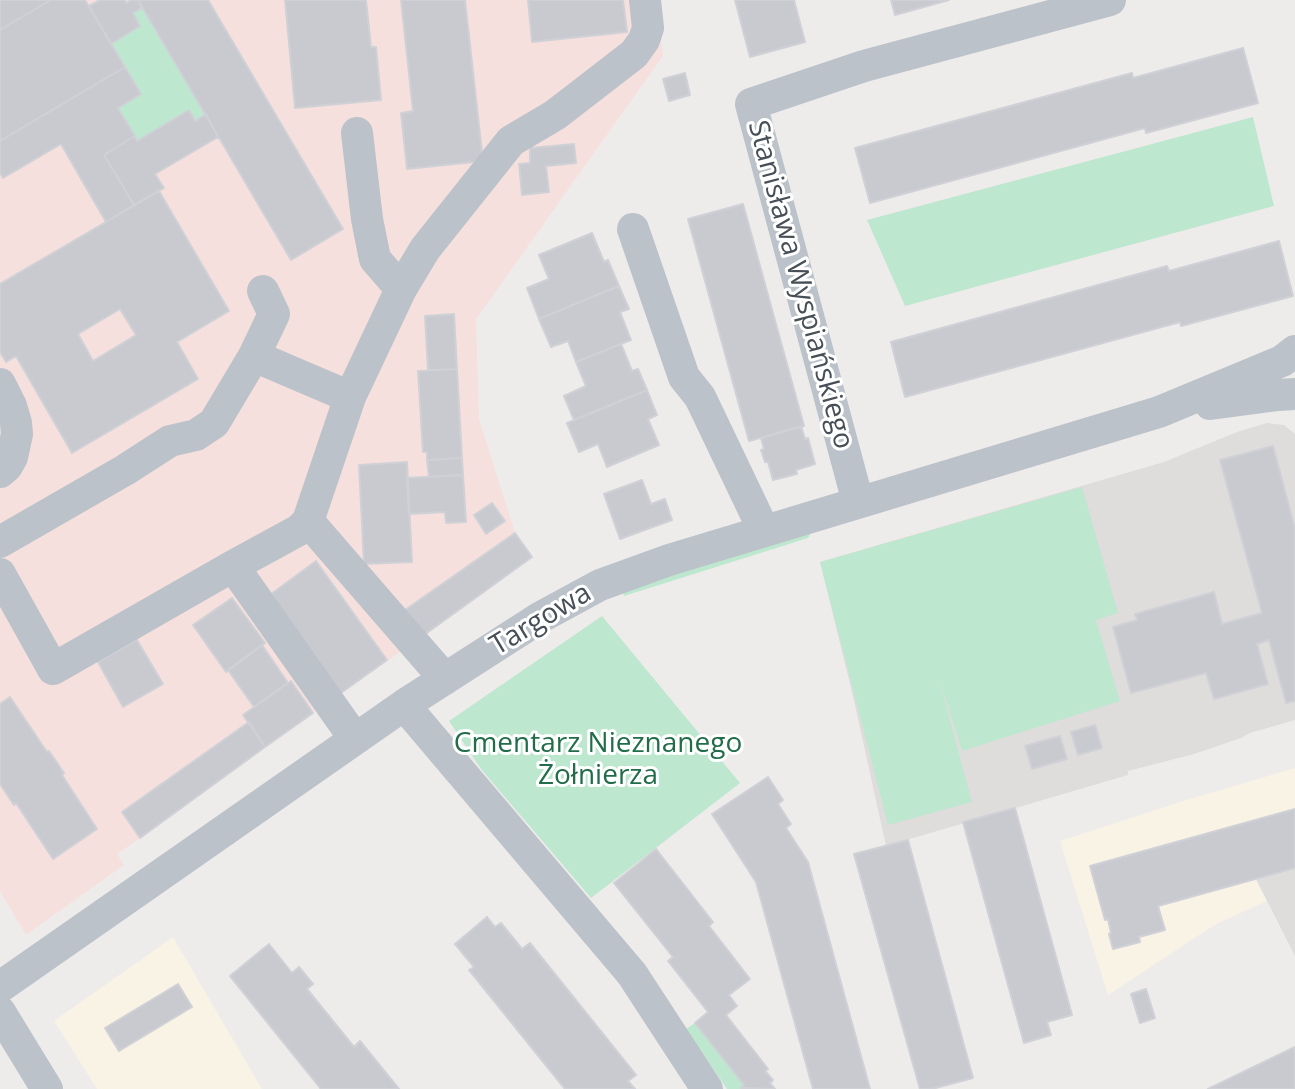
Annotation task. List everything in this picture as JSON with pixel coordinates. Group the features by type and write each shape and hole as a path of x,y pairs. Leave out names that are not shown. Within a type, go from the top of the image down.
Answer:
{"street":[{"path":"0,574 53,669 299,530 308,521 350,397 401,289 425,249 511,141 555,115 634,54 648,28 645,0"},
{"name":"Stanisława Wyspiańskiego","path":"858,502 751,104 864,66 1110,0"},
{"path":"357,133 375,259 401,289"},
{"path":"633,229 684,377 700,397 764,531"},
{"path":"0,542 170,441 196,435 214,423 254,356 274,314 263,291"},
{"name":"Targowa","path":"0,987 404,705 541,617 600,585 669,560 1159,412 1282,361 1295,351"},
{"path":"254,356 350,397"},
{"path":"0,384 11,406 17,434 12,457 0,472"},
{"name":"Targowa","path":"1159,412 1295,394"},
{"path":"308,521 445,679"},
{"path":"233,566 355,739"},
{"path":"404,705 632,974 707,1089"},
{"path":"0,1012 47,1089"}],"shaded area":[{"path":"0,0 657,0 663,56 476,319 479,419 515,533 424,635 313,713 249,722 123,813 140,838 117,854 124,865 26,935 0,891"},
{"path":"1267,423 1284,425 1295,434 1295,720 1194,754 1128,771 1128,775 886,846 820,562 1164,462"},
{"path":"1295,768 1295,868 1256,880 1267,901 1216,924 1108,995 1060,841"},
{"path":"1295,868 1295,956 1256,879"},
{"path":"173,937 262,1089 97,1089 54,1021"}],"green space":[{"path":"142,8 206,114 195,121 188,110 137,141 118,108 141,94 111,44 140,26 133,13"},
{"path":"1253,117 1274,206 905,306 867,220"},
{"path":"1082,487 1118,613 1096,620 1120,701 962,751 939,679 972,802 888,825 820,562"},
{"path":"811,533 808,538 624,596 623,593 644,583"},
{"name":"Cmentarz Nieznanego Żołnierza","path":"602,616 740,783 591,898 481,769 449,721"},
{"path":"695,1023 744,1085 742,1089 727,1089 686,1029"}],"building":[{"path":"0,0 51,0 0,30"},
{"path":"51,0 85,0 125,67 0,141 0,30"},
{"path":"100,0 125,0 126,3 138,0 142,8 133,13 140,26 111,44 89,6"},
{"path":"138,0 208,0 343,229 291,260"},
{"path":"285,0 366,0 371,47 376,47 381,100 295,108"},
{"path":"401,0 465,0 483,161 407,169 401,113 413,111"},
{"path":"528,0 623,0 627,32 532,42"},
{"path":"735,0 794,0 805,42 750,57"},
{"path":"891,0 949,0 895,15"},
{"path":"1243,48 1258,103 1146,133 1145,128 870,203 855,148 1132,73 1133,78"},
{"path":"125,67 141,94 118,108 135,136 104,155 134,205 106,222 61,144 3,178 0,173 0,141"},
{"path":"685,73 690,95 669,101 663,79"},
{"path":"189,110 195,121 206,114 218,137 155,174 164,188 134,205 104,155 135,136 137,141"},
{"path":"574,144 576,163 546,166 549,192 522,195 519,164 530,163 530,148"},
{"path":"159,191 229,311 177,342 198,379 72,453 16,356 6,362 0,352 0,284","holes":["120,309 136,335 93,361 78,334"]},
{"path":"743,204 804,426 749,441 688,219"},
{"path":"592,233 604,262 608,260 619,286 539,319 527,288 549,279 539,255"},
{"path":"1279,241 1293,296 1181,326 1180,322 905,397 891,342 1167,266 1169,271"},
{"path":"619,286 629,309 620,312 631,340 576,362 568,341 551,347 539,319"},
{"path":"454,314 457,369 428,370 425,316"},
{"path":"621,344 632,371 638,369 647,390 574,420 564,396 586,386 576,362"},
{"path":"457,369 462,458 427,460 427,452 423,452 418,371"},
{"path":"647,390 657,415 648,419 659,445 607,467 598,444 579,452 567,423"},
{"path":"801,426 805,439 808,438 815,464 796,470 797,474 773,480 761,450 764,449 761,438"},
{"path":"1273,446 1295,529 1295,701 1286,703 1269,640 1257,644 1268,684 1214,699 1206,673 1131,693 1113,627 1137,620 1135,614 1214,592 1222,624 1262,613 1220,460"},
{"path":"462,458 463,475 429,477 427,460"},
{"path":"407,462 412,562 364,564 359,465"},
{"path":"463,475 466,522 446,523 445,512 409,514 407,478"},
{"path":"642,480 651,504 665,499 672,520 620,539 604,494"},
{"path":"492,503 505,521 486,534 474,515"},
{"path":"515,533 532,557 424,635 405,610"},
{"path":"316,561 387,660 341,693 271,594"},
{"path":"232,598 265,643 226,672 193,625"},
{"path":"137,640 163,684 123,707 98,662"},
{"path":"262,645 288,683 254,707 228,670"},
{"path":"291,681 313,713 265,747 243,715"},
{"path":"10,697 64,773 62,775 97,829 53,859 0,784 0,704"},
{"path":"249,722 265,747 140,838 122,812"},
{"path":"1095,725 1102,748 1078,755 1071,732"},
{"path":"1060,736 1067,759 1032,769 1025,746"},
{"path":"768,777 783,800 778,804 791,824 786,828 808,862 870,1089 813,1089 756,882 712,814"},
{"path":"1015,808 1072,1015 1047,1022 1051,1035 1024,1043 963,822"},
{"path":"1295,809 1295,868 1158,906 1165,930 1139,937 1140,942 1113,949 1108,919 1105,920 1090,866"},
{"path":"908,840 973,1078 932,1089 920,1089 854,854"},
{"path":"656,849 713,922 709,926 750,979 729,995 737,1006 726,1015 768,1069 765,1071 773,1080 770,1083 775,1089 741,1088 744,1085 695,1023 708,1012 668,961 673,957 614,883"},
{"path":"487,917 495,927 501,923 522,949 530,943 636,1075 628,1081 635,1089 565,1089 469,970 474,967 455,944"},
{"path":"269,944 292,973 299,967 313,984 307,989 354,1047 360,1041 399,1089 321,1089 230,976"},
{"path":"178,984 192,1007 119,1051 105,1028"},
{"path":"1146,989 1155,1018 1140,1023 1131,994"},
{"path":"1295,1047 1295,1089 1208,1089"}]}
